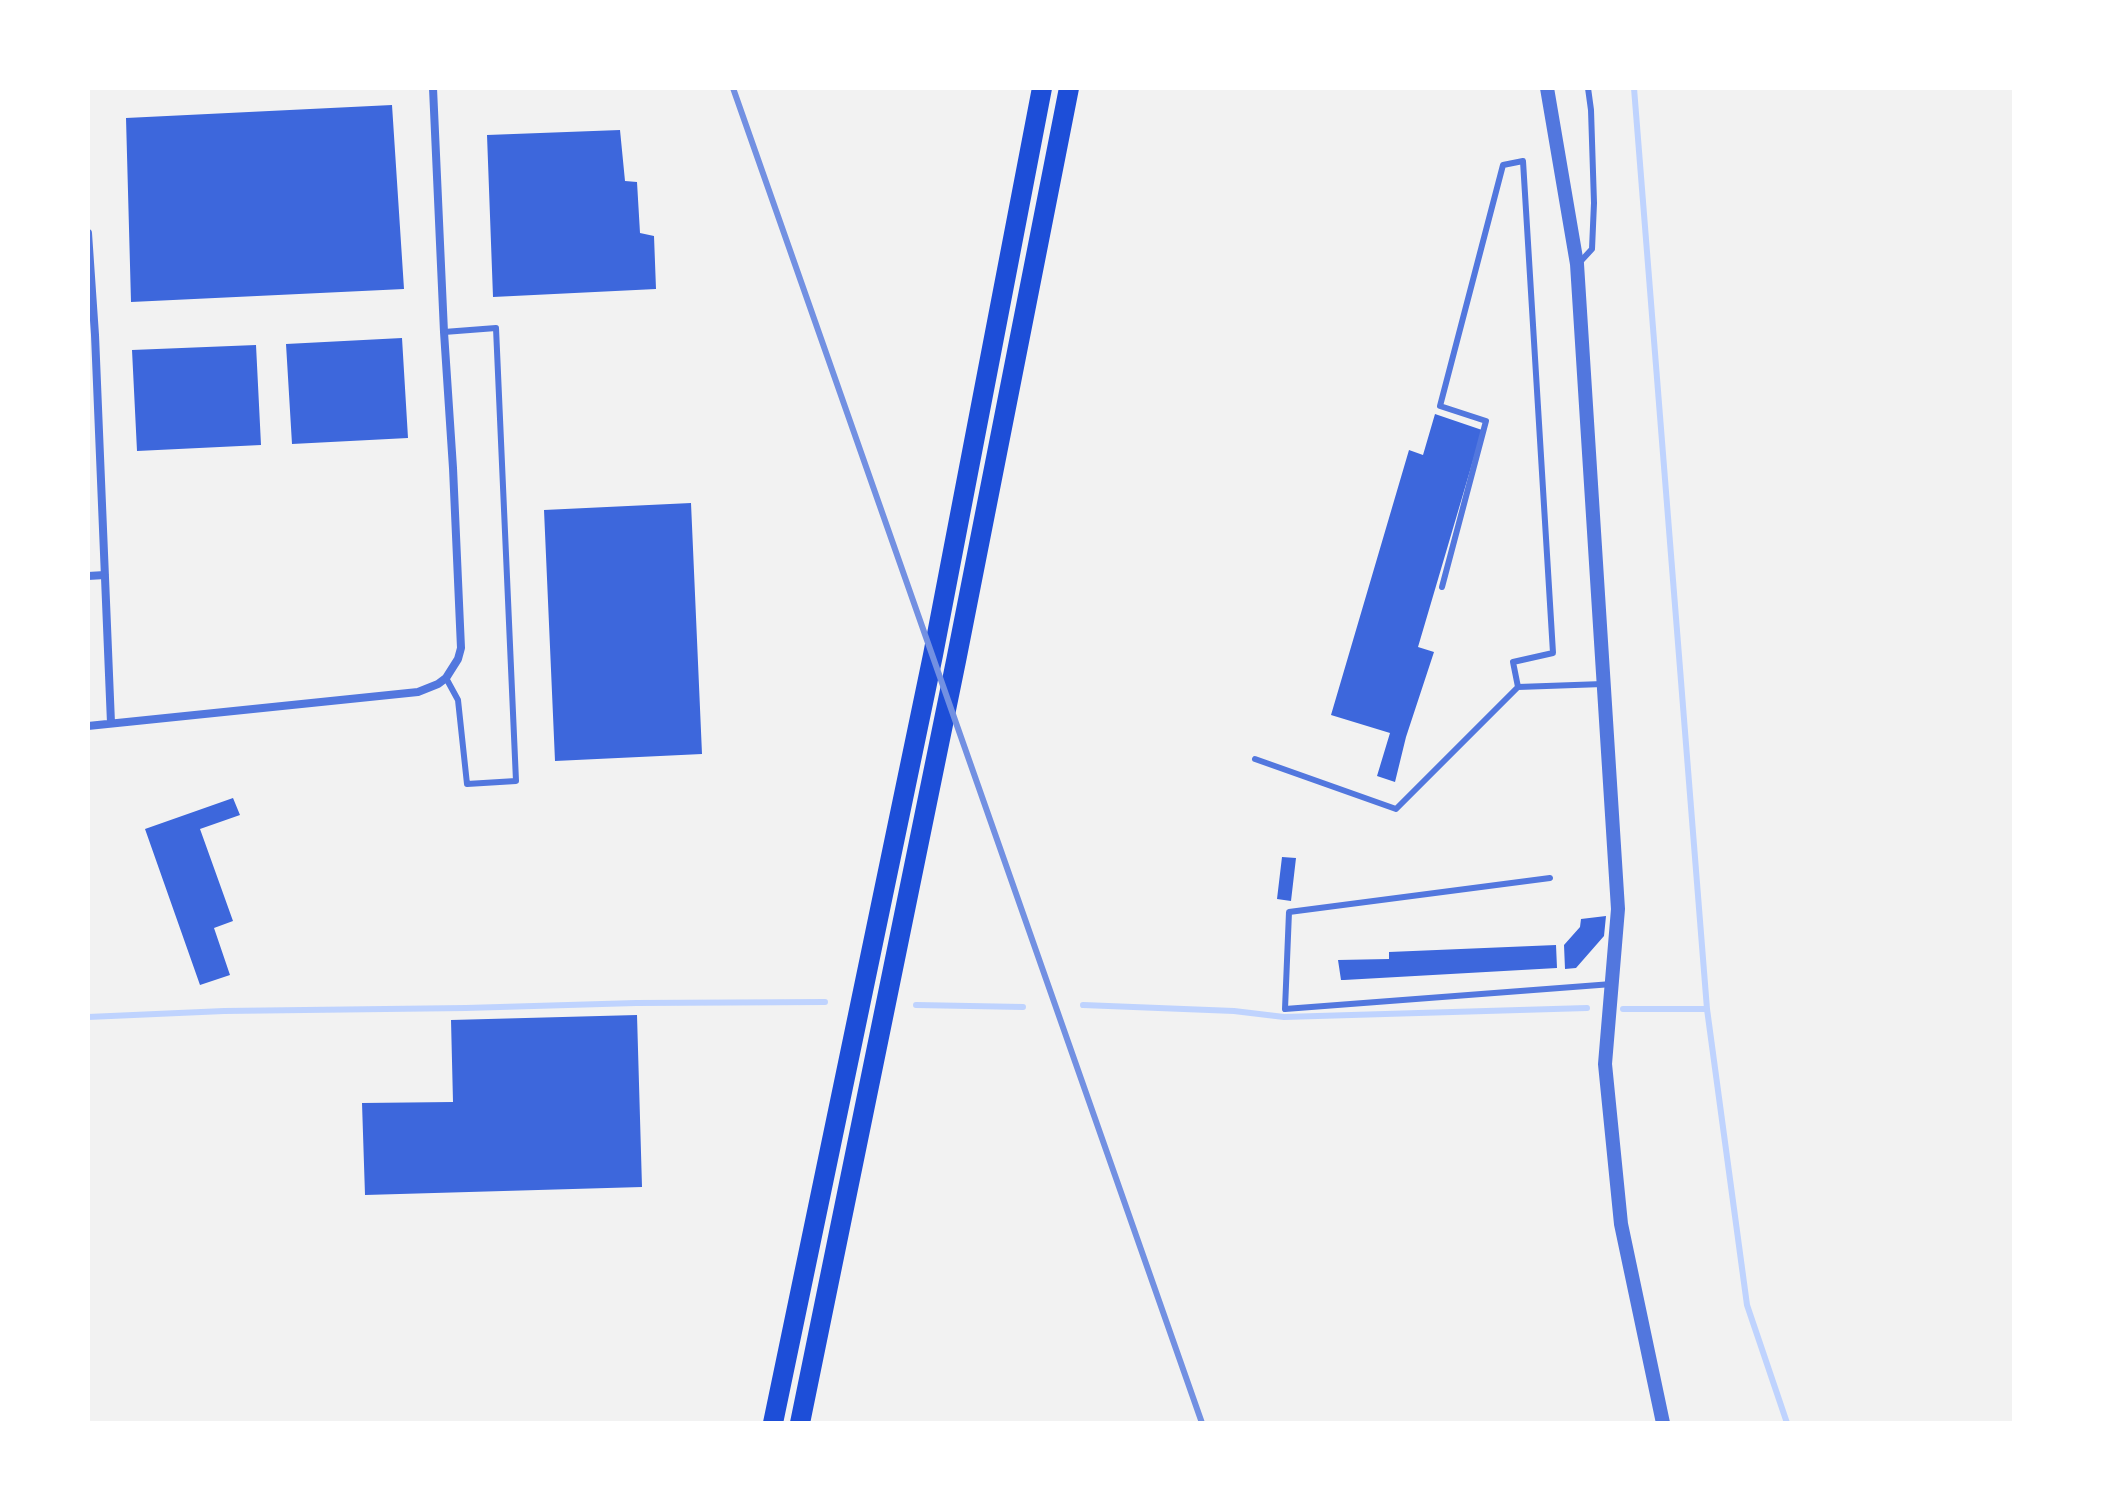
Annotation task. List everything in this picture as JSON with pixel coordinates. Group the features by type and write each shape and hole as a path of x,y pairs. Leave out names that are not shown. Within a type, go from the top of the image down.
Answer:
{"highway":[{"path":"773,1423 940,618 1042,88"},
{"path":"800,1423 965,618 1069,88"}],"street":[{"path":"88,726 418,692 446,678 458,659 461,648 433,88"},
{"path":"1547,88 1577,264 1618,909 1605,1064 1621,1224 1663,1423"},
{"path":"88,233 111,723"},
{"path":"88,576 105,575"}],"lane":[{"path":"1577,264 1592,249 1594,203 1588,88"},
{"path":"1442,587 1486,421 1440,406 1503,165 1523,161 1553,653 1513,662 1518,687"},
{"path":"444,332 496,328 516,781 467,784 458,700 446,678"},
{"path":"1255,759 1396,809 1518,687 1603,684"},
{"path":"1550,878 1289,912 1285,1009 1612,984"}],"building":[{"path":"392,105 404,289 131,302 126,118"},
{"path":"620,130 625,181 637,182 640,233 654,236 656,289 493,297 487,135"},
{"path":"402,338 408,438 292,444 286,344"},
{"path":"256,345 261,445 137,451 132,350"},
{"path":"1435,414 1482,430 1418,647 1434,652 1395,782 1377,776 1390,733 1331,715 1409,450 1423,455"},
{"path":"691,503 702,754 555,761 544,510"},
{"path":"233,798 240,815 200,829 233,921 214,928 230,975 200,985 145,829"},
{"path":"1282,857 1296,858 1291,901 1277,899"},
{"path":"1606,916 1604,936 1576,968 1565,969 1564,945 1580,927 1581,919"},
{"path":"1556,945 1557,968 1341,980 1338,960 1389,959 1389,952"},
{"path":"637,1015 642,1187 365,1195 362,1103 453,1102 451,1020"}],"waterway":[{"path":"1634,88 1707,1009 1747,1305 1787,1423"},
{"path":"88,1017 224,1011 825,1002"},
{"path":"916,1005 1023,1007"},
{"path":"1083,1005 1234,1011 1284,1017 1587,1008"},
{"path":"1623,1009 1707,1009"}],"railway":[{"path":"733,88 1202,1423"}]}
